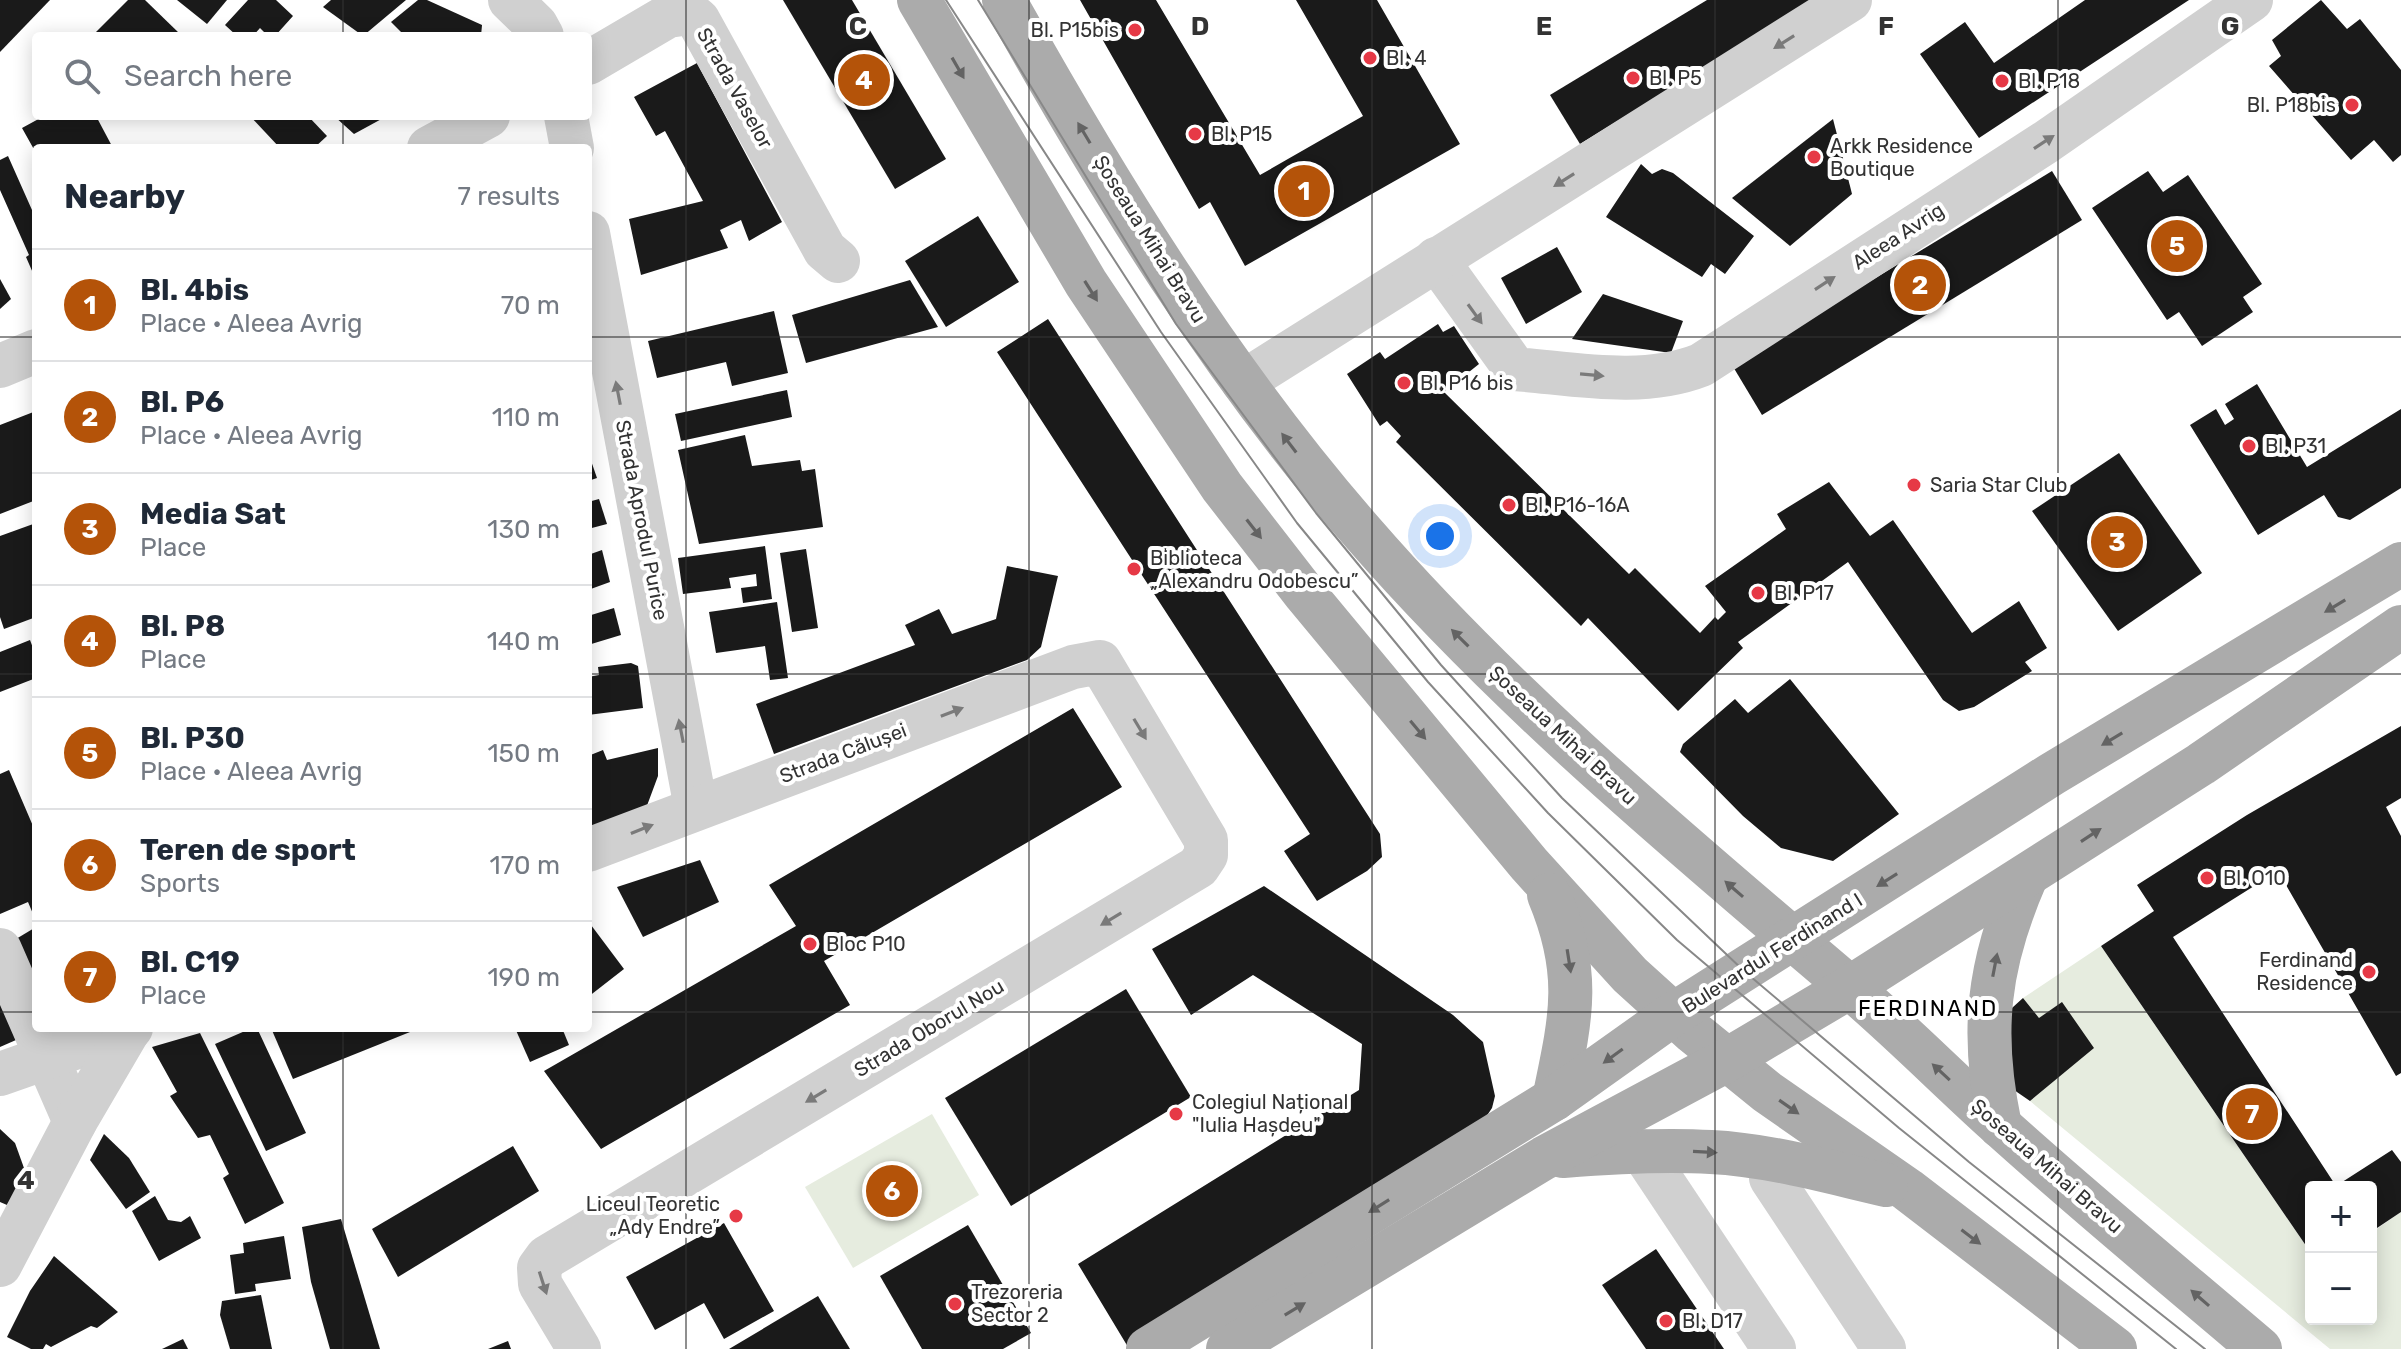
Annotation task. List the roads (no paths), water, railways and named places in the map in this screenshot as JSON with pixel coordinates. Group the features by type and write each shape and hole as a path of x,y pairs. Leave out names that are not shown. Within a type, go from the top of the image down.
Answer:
{"main road":[{"path":"919,0 1086,283 1222,487 1305,594 1529,864 1630,975 1672,1015 1727,1060 1908,1190 2115,1349"},
{"name":"Șoseaua Mihai Bravu","path":"1004,0 1124,201 1243,382 1362,533 1453,632 1618,787 1850,987 2000,1126 2260,1349"},
{"name":"Bulevardul Ferdinand I","path":"1148,1349 1554,1099 1672,1015 2052,774 2401,564"},
{"path":"1228,1349 1544,1158 1727,1060 1850,987 2201,764 2400,628"},
{"path":"1529,864 1549,895 1563,929 1571,966 1572,1002 1554,1099"},
{"path":"2000,1126 1989,1053 1991,991 2006,924 2026,877"},
{"path":"1445,1165 1642,1151 1712,1152 1762,1158 1908,1190"}],"street":[{"path":"510,0 530,18 539,32"},
{"path":"1243,382 1850,0"},
{"name":"Aleea Avrig","path":"1436,259 1515,369 1641,379 1674,376 1701,365 2046,142 2251,0"},
{"name":"Strada Vaselor","path":"592,61 668,16 689,13 698,20 825,250 838,261"},
{"path":"436,144 481,120"},
{"path":"567,120 571,144"},
{"name":"Strada Aprodul Purice","path":"592,254 696,808"},
{"path":"0,366 32,353"},
{"name":"Strada Călușei","path":"592,848 1073,667 1100,662"},
{"name":"Strada Oborul Nou","path":"579,1349 540,1284 539,1268 547,1257 1198,867 1206,855 1206,840 1100,662"},
{"path":"0,950 32,1023"},
{"path":"36,1032 47,1057 68,1137"},
{"path":"0,1074 119,1032"},
{"path":"0,1265 129,1032"},
{"path":"0,1084 34,1096 68,1137"},
{"path":"1642,1151 1774,1349"},
{"path":"1771,1178 1884,1349"}],"tram line":[{"path":"946,0 1161,332 1297,523 1428,682 1548,813 1677,940 1899,1128 2176,1349"},
{"path":"978,0 1176,324 1316,513 1441,665 1562,798 1744,971 1969,1162 2205,1349"}],"place":[{"name":"Bl. P15bis","path":"1135,30"},
{"name":"Bl. 4","path":"1370,58"},
{"name":"Bl. P5","path":"1633,78"},
{"name":"Bl. P8","path":"864,80"},
{"name":"Bl. P18","path":"2002,81"},
{"name":"Bl. P18bis","path":"2352,105"},
{"name":"Bl. P15","path":"1195,134"},
{"name":"Arkk Residence Boutique","path":"1814,157"},
{"name":"Bl. 4bis","path":"1304,191"},
{"name":"Bl. P30","path":"2177,246"},
{"name":"Bl. P6","path":"1920,285"},
{"name":"Bl. P16 bis","path":"1404,383"},
{"name":"Bl. P31","path":"2249,446"},
{"name":"Saria Star Club","path":"1914,485"},
{"name":"Bl. P16-16A","path":"1509,505"},
{"name":"Media Sat","path":"2117,542"},
{"name":"Biblioteca „Alexandru Odobescu”","path":"1134,569"},
{"name":"Bl. P17","path":"1758,593"},
{"name":"Bl. O10","path":"2207,878"},
{"name":"Bloc P10","path":"810,944"},
{"name":"Ferdinand Residence","path":"2369,972"},
{"name":"Colegiul Național \"Iulia Hașdeu\"","path":"1176,1114"},
{"name":"Bl. C19","path":"2252,1114"},
{"name":"Teren de sport","path":"892,1191"},
{"name":"Liceul Teoretic „Ady Endre”","path":"736,1216"},
{"name":"Trezoreria Sector 2","path":"955,1304"},
{"name":"Bl. D17","path":"1666,1321"}],"district":[{"name":"FERDINAND","path":"1928,1008"}]}
